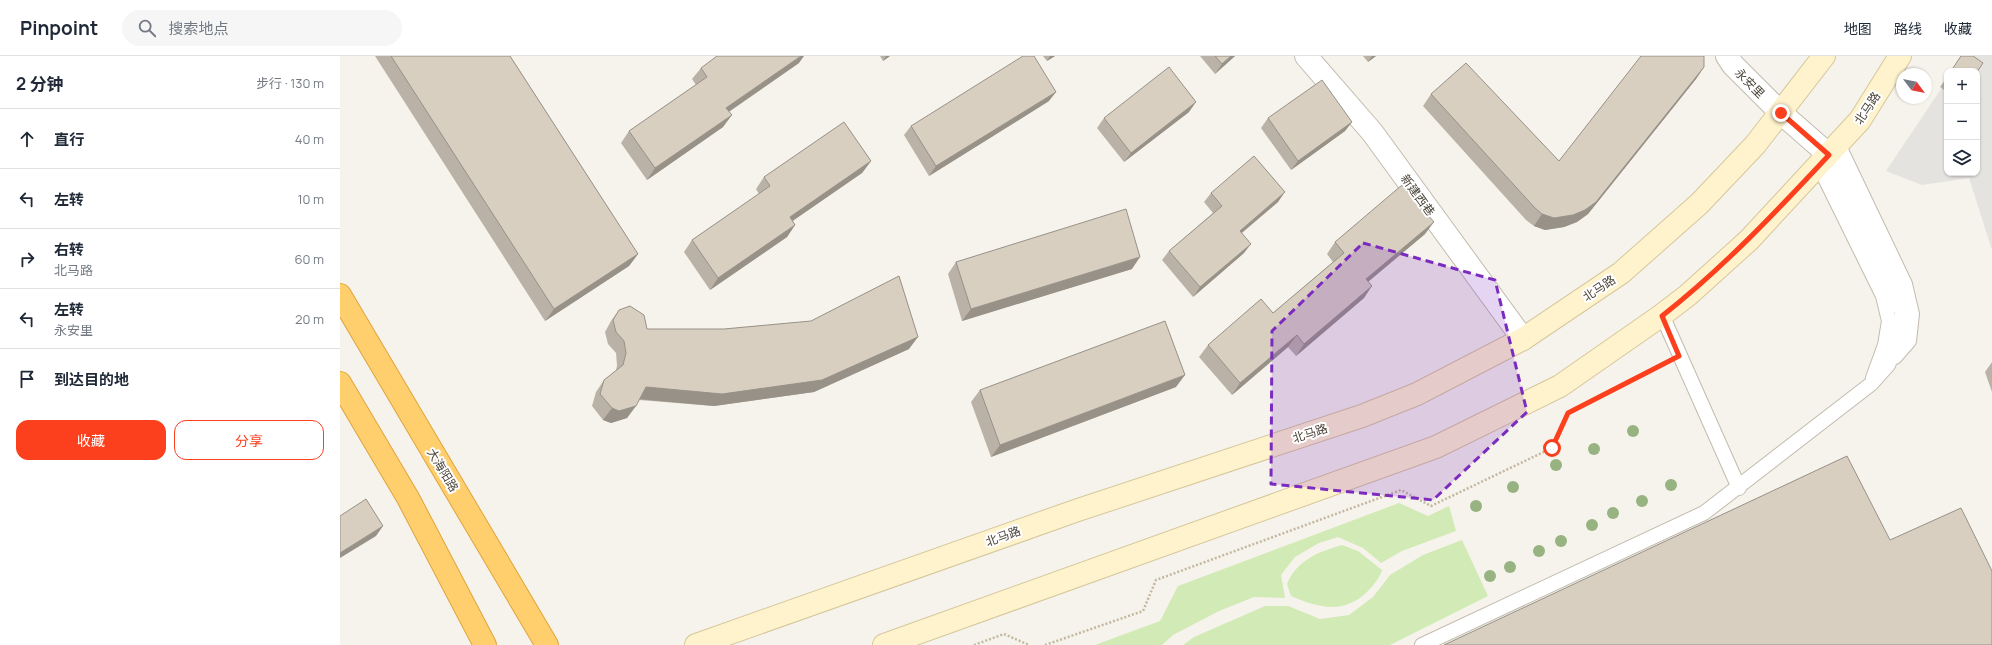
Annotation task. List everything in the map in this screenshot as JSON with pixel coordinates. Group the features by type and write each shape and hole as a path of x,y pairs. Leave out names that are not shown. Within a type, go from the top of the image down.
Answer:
{"highway":[{"name":"大海阳路","path":"340,295 547,645"},
{"path":"340,383 408,498 485,645"}],"main road":[{"name":"北马路","path":"696,645 1078,510 1362,416 1417,394 1524,339 1621,274 1699,204 1755,145 1824,56"},
{"name":"北马路","path":"884,645 1436,447 1560,386 1662,316 1688,295 1749,240 1860,120 1900,56"}],"street":[{"name":"新建西巷","path":"1306,56 1372,132 1524,339"},
{"name":"永安里","path":"1727,56 1733,65 1781,113 1829,155"}],"lane":[{"path":"1422,645 1704,514 1871,384 1888,365 1899,338 1902,313 1893,287 1829,155"},
{"path":"1829,155 1883,296 1889,321 1885,345 1871,384"},
{"path":"1662,316 1739,488"}],"path":[{"path":"1045,645 1143,611 1156,580 1401,490 1431,506 1552,448 1568,413 1679,356"},
{"path":"974,645 1004,634 1029,645"}],"highlighted area":[{"path":"1363,243 1495,280 1527,412 1433,500 1271,484 1272,331"}],"green space":[{"path":"1399,503 1428,516 1449,506 1456,531 1402,551 1381,563 1363,548 1338,537 1319,543 1295,557 1281,575 1285,598 1254,597 1219,611 1173,635 1162,645 1095,645 1160,621 1178,586"},
{"path":"1462,540 1488,596 1390,645 1183,645 1194,637 1265,606 1288,606 1320,619 1349,615 1373,597 1390,575 1423,555"},
{"path":"1342,545 1358,551 1382,570 1376,582 1366,593 1357,600 1348,604 1330,607 1311,604 1291,596 1287,584 1296,569 1302,563 1317,554"}],"shaded area":[{"path":"1963,56 1992,56 1992,250 1969,178 1922,185 1886,171 1944,84 1944,176 1980,176 1980,68 1974,68"}],"building":[{"path":"391,56 510,56 638,254 554,309"},
{"path":"717,56 801,56 726,108 732,115 655,168 629,131 707,77 701,68"},
{"path":"1023,56 1034,56 1056,92 936,166 911,126"},
{"path":"1215,56 1231,56 1222,64"},
{"path":"1641,56 1704,56 1704,67 1596,202 1585,210 1573,215 1554,218 1542,214 1431,94 1466,63 1559,161"},
{"path":"1961,56 1973,56 1983,63 1980,68 1953,68"},
{"path":"1169,67 1196,102 1131,153 1104,118"},
{"path":"1322,80 1352,122 1298,161 1268,118"},
{"path":"844,122 871,161 790,217 795,225 718,278 692,240 770,186 764,177"},
{"path":"1254,156 1285,192 1240,231 1251,244 1200,287 1169,251 1222,206 1211,193"},
{"path":"1402,185 1434,222 1366,279 1372,286 1304,344 1297,335 1240,383 1208,345 1261,299 1273,313 1344,253 1335,242"},
{"path":"1126,209 1140,257 971,309 956,262"},
{"path":"899,276 918,337 822,380 722,394 646,387 636,406 619,411 612,408 600,394 604,380 623,365 626,353 624,341 616,332 613,320 619,310 630,306 644,315 647,329 724,329 811,321"},
{"path":"1165,321 1185,375 1000,445 980,390"},
{"path":"1847,456 1890,540 1961,508 1992,571 1992,645 1444,645"},
{"path":"366,499 383,526 340,553 340,516"}],"route":[{"path":"1552,448 1568,413 1679,356 1662,316 1688,295 1749,240 1829,155 1781,113"}]}
